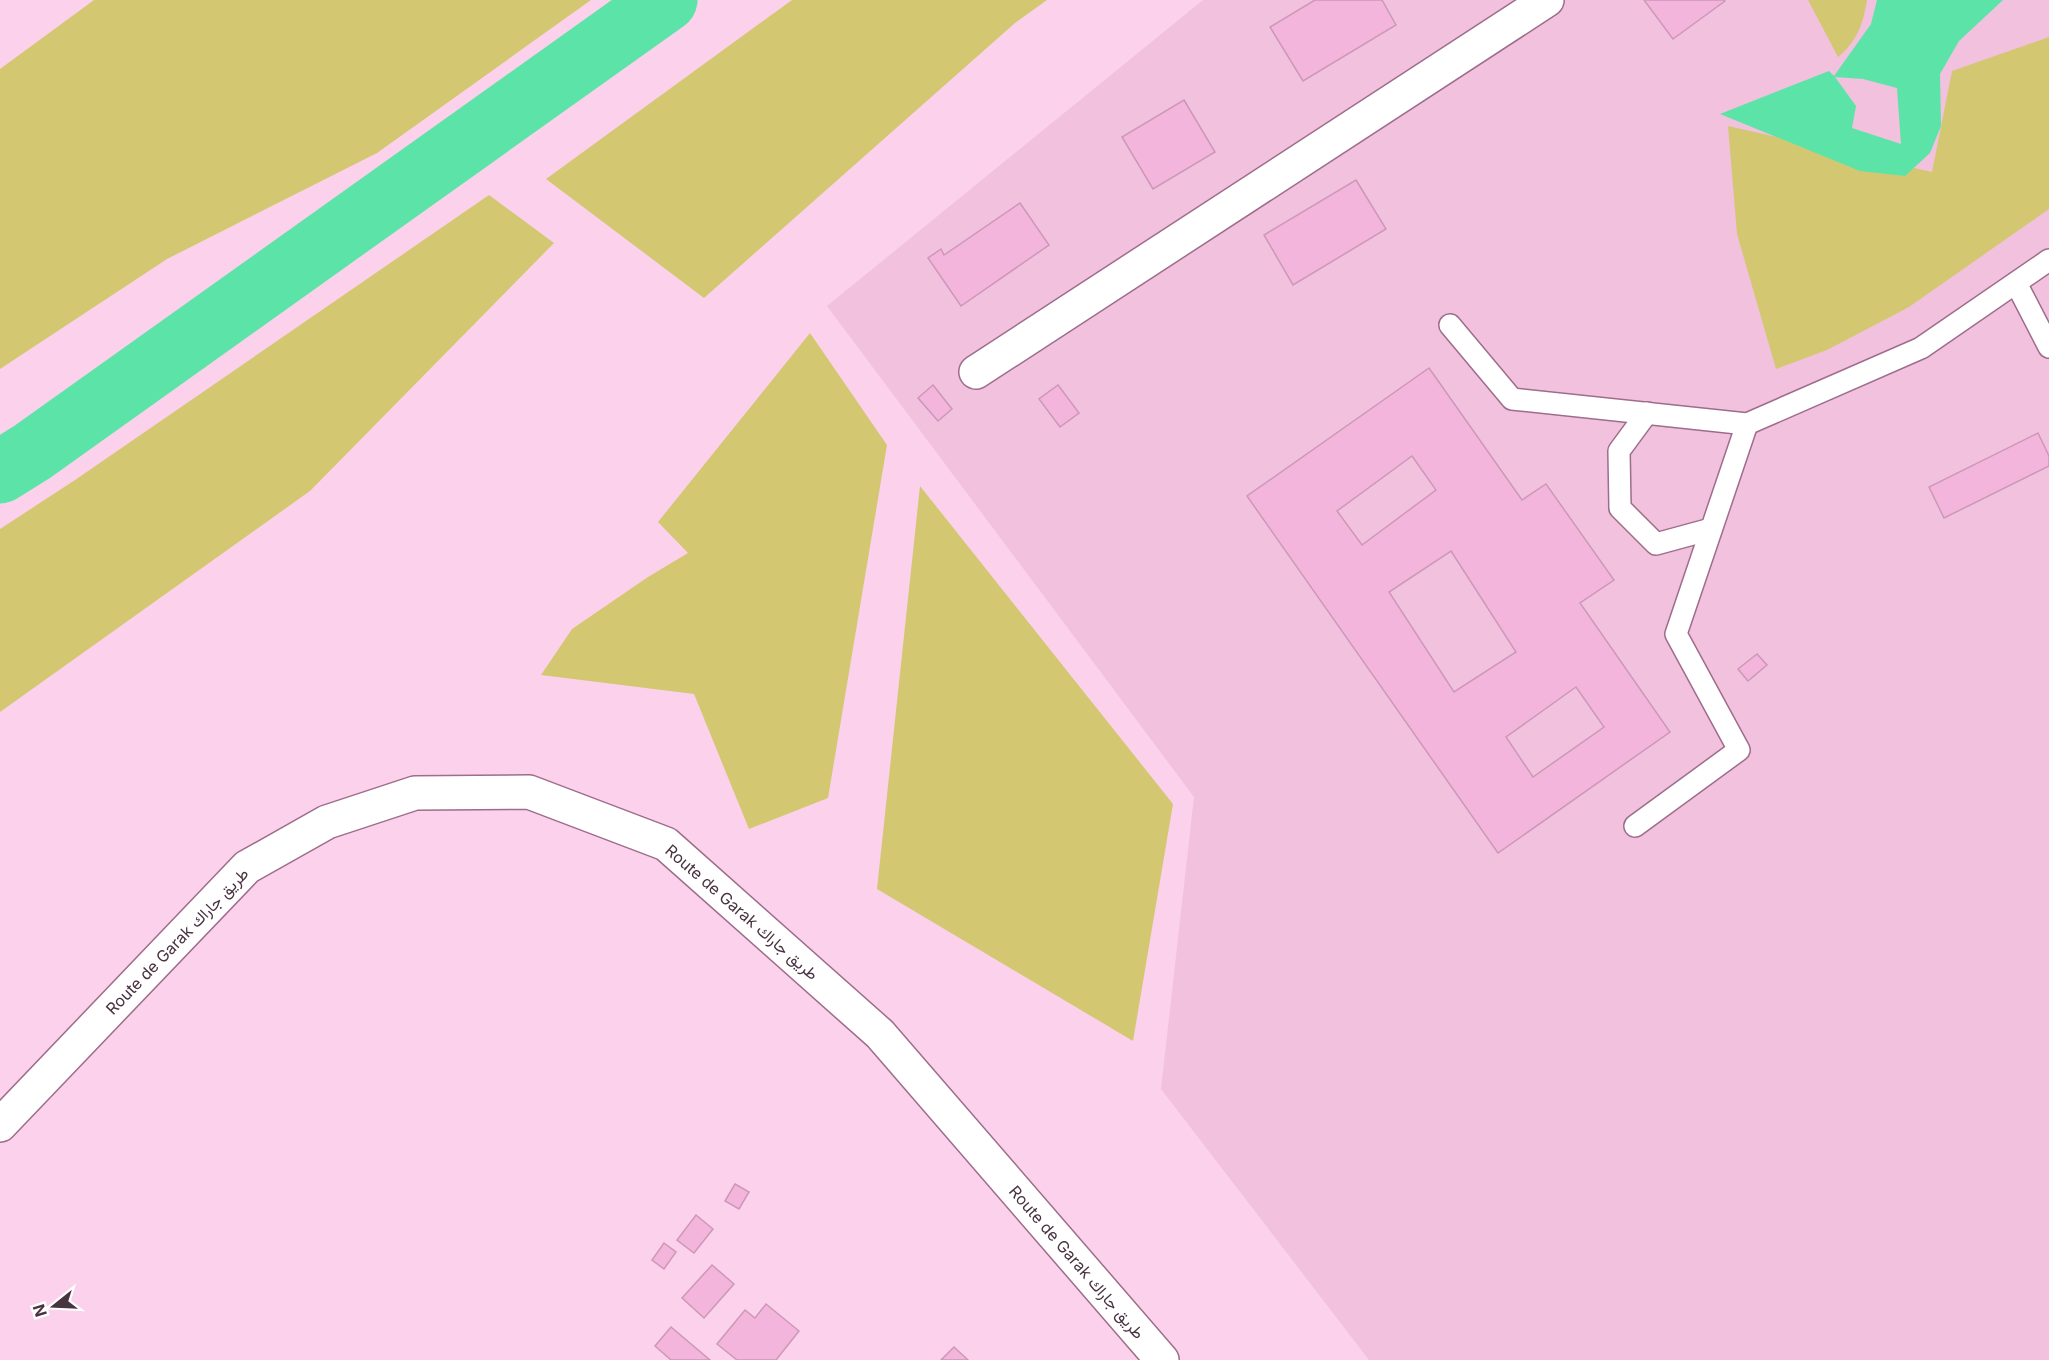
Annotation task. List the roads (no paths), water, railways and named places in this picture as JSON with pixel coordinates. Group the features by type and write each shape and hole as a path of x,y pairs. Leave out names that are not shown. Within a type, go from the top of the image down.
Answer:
{"street":[{"path":"976,372 1547,0"},
{"name":"Route de Garak طريق جاراك","path":"0,1125 247,867 327,822 415,793 530,792 666,844 880,1034 1161,1360"}],"lane":[{"path":"1450,325 1512,399 1747,424 1921,348 2049,260"},
{"path":"2016,282 2049,347"},
{"path":"1647,413 1619,451 1620,508 1656,544 1711,529"},
{"path":"1635,826 1739,750 1676,634 1747,424"}],"waterway":[{"path":"0,472 32,452 666,0"}]}
